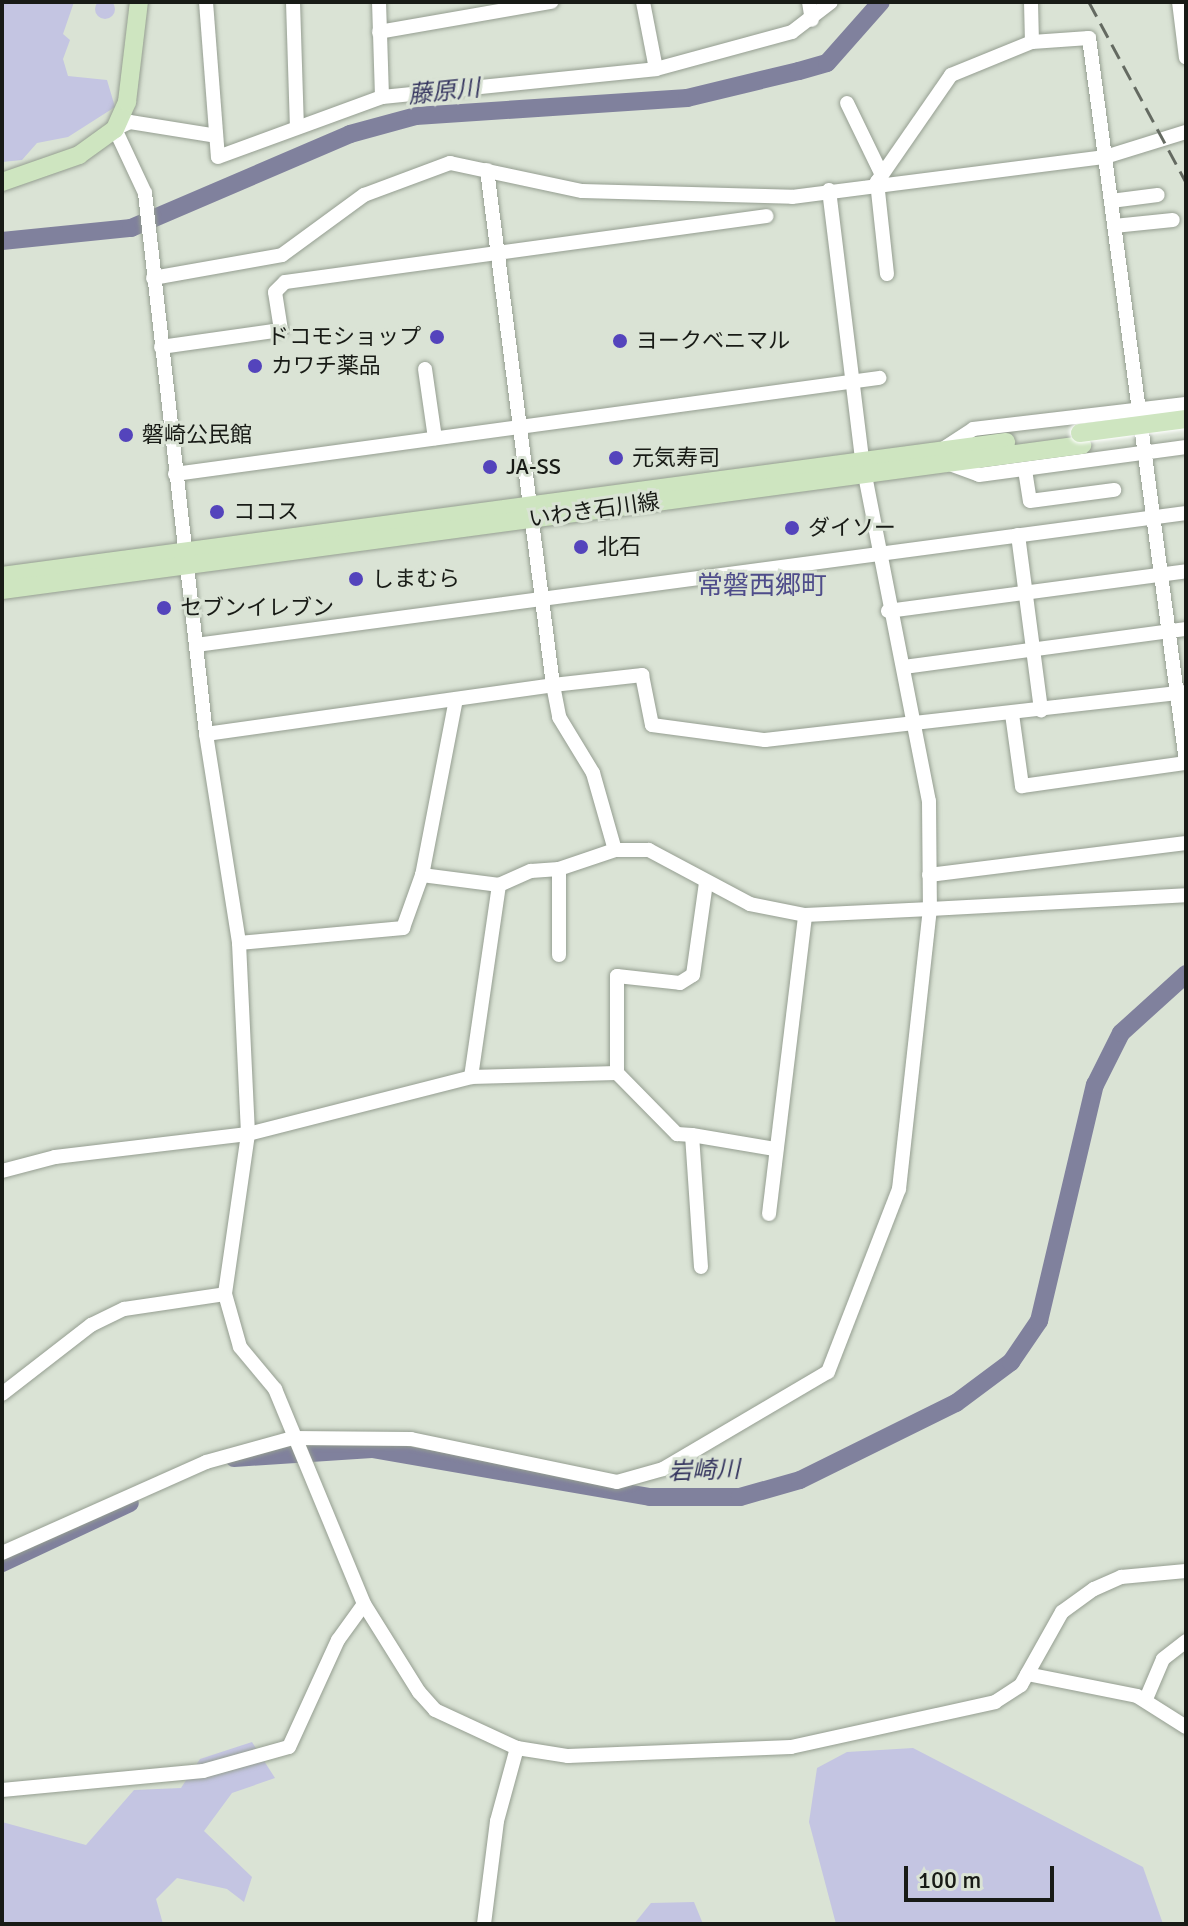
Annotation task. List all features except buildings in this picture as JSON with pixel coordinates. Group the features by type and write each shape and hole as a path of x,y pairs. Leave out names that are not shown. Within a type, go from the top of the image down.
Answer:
{"main road":[{"path":"2,182 79,155 115,129 127,102 139,2"},
{"name":"いわき石川線","path":"1081,439 1186,419"},
{"name":"いわき石川線","path":"2,590 186,559 864,466 1081,439 1186,430"},
{"name":"いわき石川線","path":"2,576 186,559"}],"street":[{"path":"206,2 211,135 218,157 382,97 656,69 767,42 812,20 831,2"},
{"path":"293,2 297,126"},
{"path":"379,2 382,97"},
{"path":"379,32 551,2"},
{"path":"643,2 656,69"},
{"path":"809,2 812,20"},
{"path":"1031,2 1032,42"},
{"path":"1179,2 1186,58"},
{"path":"879,179 956,71 1032,42 1089,38 1169,631 1182,692 1186,762 1022,786 1012,714"},
{"path":"847,103 879,179 887,274"},
{"path":"211,135 130,122 115,129 145,193 206,734 239,943 248,1134 225,1294 240,1347 275,1389 364,1604 435,1710 517,1748 568,1756 791,1747 995,1702 1027,1674 1062,1612 1094,1589 1121,1577 1186,1571"},
{"path":"153,278 282,255 364,195 435,167 487,170 582,191 764,198 829,190 879,179 1105,157 1186,132"},
{"path":"487,170 559,717 593,773 615,850"},
{"path":"2,1553 206,1462 294,1441 411,1439 617,1482 663,1469 828,1372 899,1189 897,1159 930,909 929,801 916,724 888,611 878,554 852,381 829,190"},
{"path":"1111,201 1158,195"},
{"path":"161,347 281,330 275,292 285,282 767,216"},
{"path":"1114,226 1173,220"},
{"path":"425,369 435,438"},
{"path":"175,474 879,378"},
{"path":"1186,404 973,429 942,456 979,475 1186,447"},
{"path":"1025,470 1030,501 1114,490"},
{"path":"196,645 1186,513"},
{"path":"1018,535 1041,710"},
{"path":"888,611 1186,571"},
{"path":"904,667 1186,629"},
{"path":"206,734 456,699 644,679 652,725 765,740 1012,714 1182,692"},
{"path":"239,943 403,928 422,875 456,699"},
{"path":"929,875 1186,843"},
{"path":"422,875 499,885 531,871 559,869 615,850 649,850 750,904 805,915 1186,895"},
{"path":"559,869 559,955"},
{"path":"706,883 693,975 680,983 617,976 617,1073 677,1134 775,1149"},
{"path":"471,1077 499,885"},
{"path":"769,1214 805,915"},
{"path":"2,1171 55,1157 248,1134 471,1077 617,1073"},
{"path":"692,1135 701,1267"},
{"path":"2,1394 91,1325 124,1309 225,1294"},
{"path":"2,1790 203,1771 289,1747 338,1640 364,1604"},
{"path":"1146,1699 1163,1659 1186,1641"},
{"path":"1027,1674 1146,1699 1186,1727"},
{"path":"484,1924 497,1821 517,1748"}],"shaded area":[{"path":"105,-1 112,2 115,9 112,16 105,19 98,16 95,9 98,2"},
{"path":"2,2 74,2 63,34 70,40 63,59 68,76 107,80 115,107 68,137 37,143 22,160 2,162"},
{"path":"252,1742 275,1778 232,1793 204,1831 252,1877 244,1902 227,1889 177,1878 156,1899 163,1924 2,1924 2,1822 86,1845 134,1790 181,1788 200,1759"},
{"path":"913,1748 1143,1867 1163,1924 836,1924 809,1822 817,1768 847,1752"},
{"path":"694,1902 703,1924 634,1924 651,1903"}],"waterway":[{"name":"藤原川","path":"2,241 131,228 350,134 416,116 687,98 799,71 827,63 881,2"},
{"name":"岩崎川","path":"234,1458 372,1449 650,1497 740,1497 800,1480 956,1403 1011,1362 1039,1321 1095,1085 1121,1033 1186,974"},
{"name":"岩崎川","path":"2,1563 130,1503"}],"railway":[{"path":"1089,2 1186,182"}],"place":[{"name":"ドコモショップ","path":"437,337"},
{"name":"ヨークベニマル","path":"620,341"},
{"name":"カワチ薬品","path":"255,366"},
{"name":"磐崎公民館","path":"126,435"},
{"name":"元気寿司","path":"616,458"},
{"name":"JA-SS","path":"490,467"},
{"name":"ココス","path":"217,512"},
{"name":"ダイソー","path":"792,528"},
{"name":"北石","path":"581,547"},
{"name":"しまむら","path":"356,579"},
{"name":"セブンイレブン","path":"164,608"}],"district":[{"name":"常磐西郷町","path":"762,587"}]}
